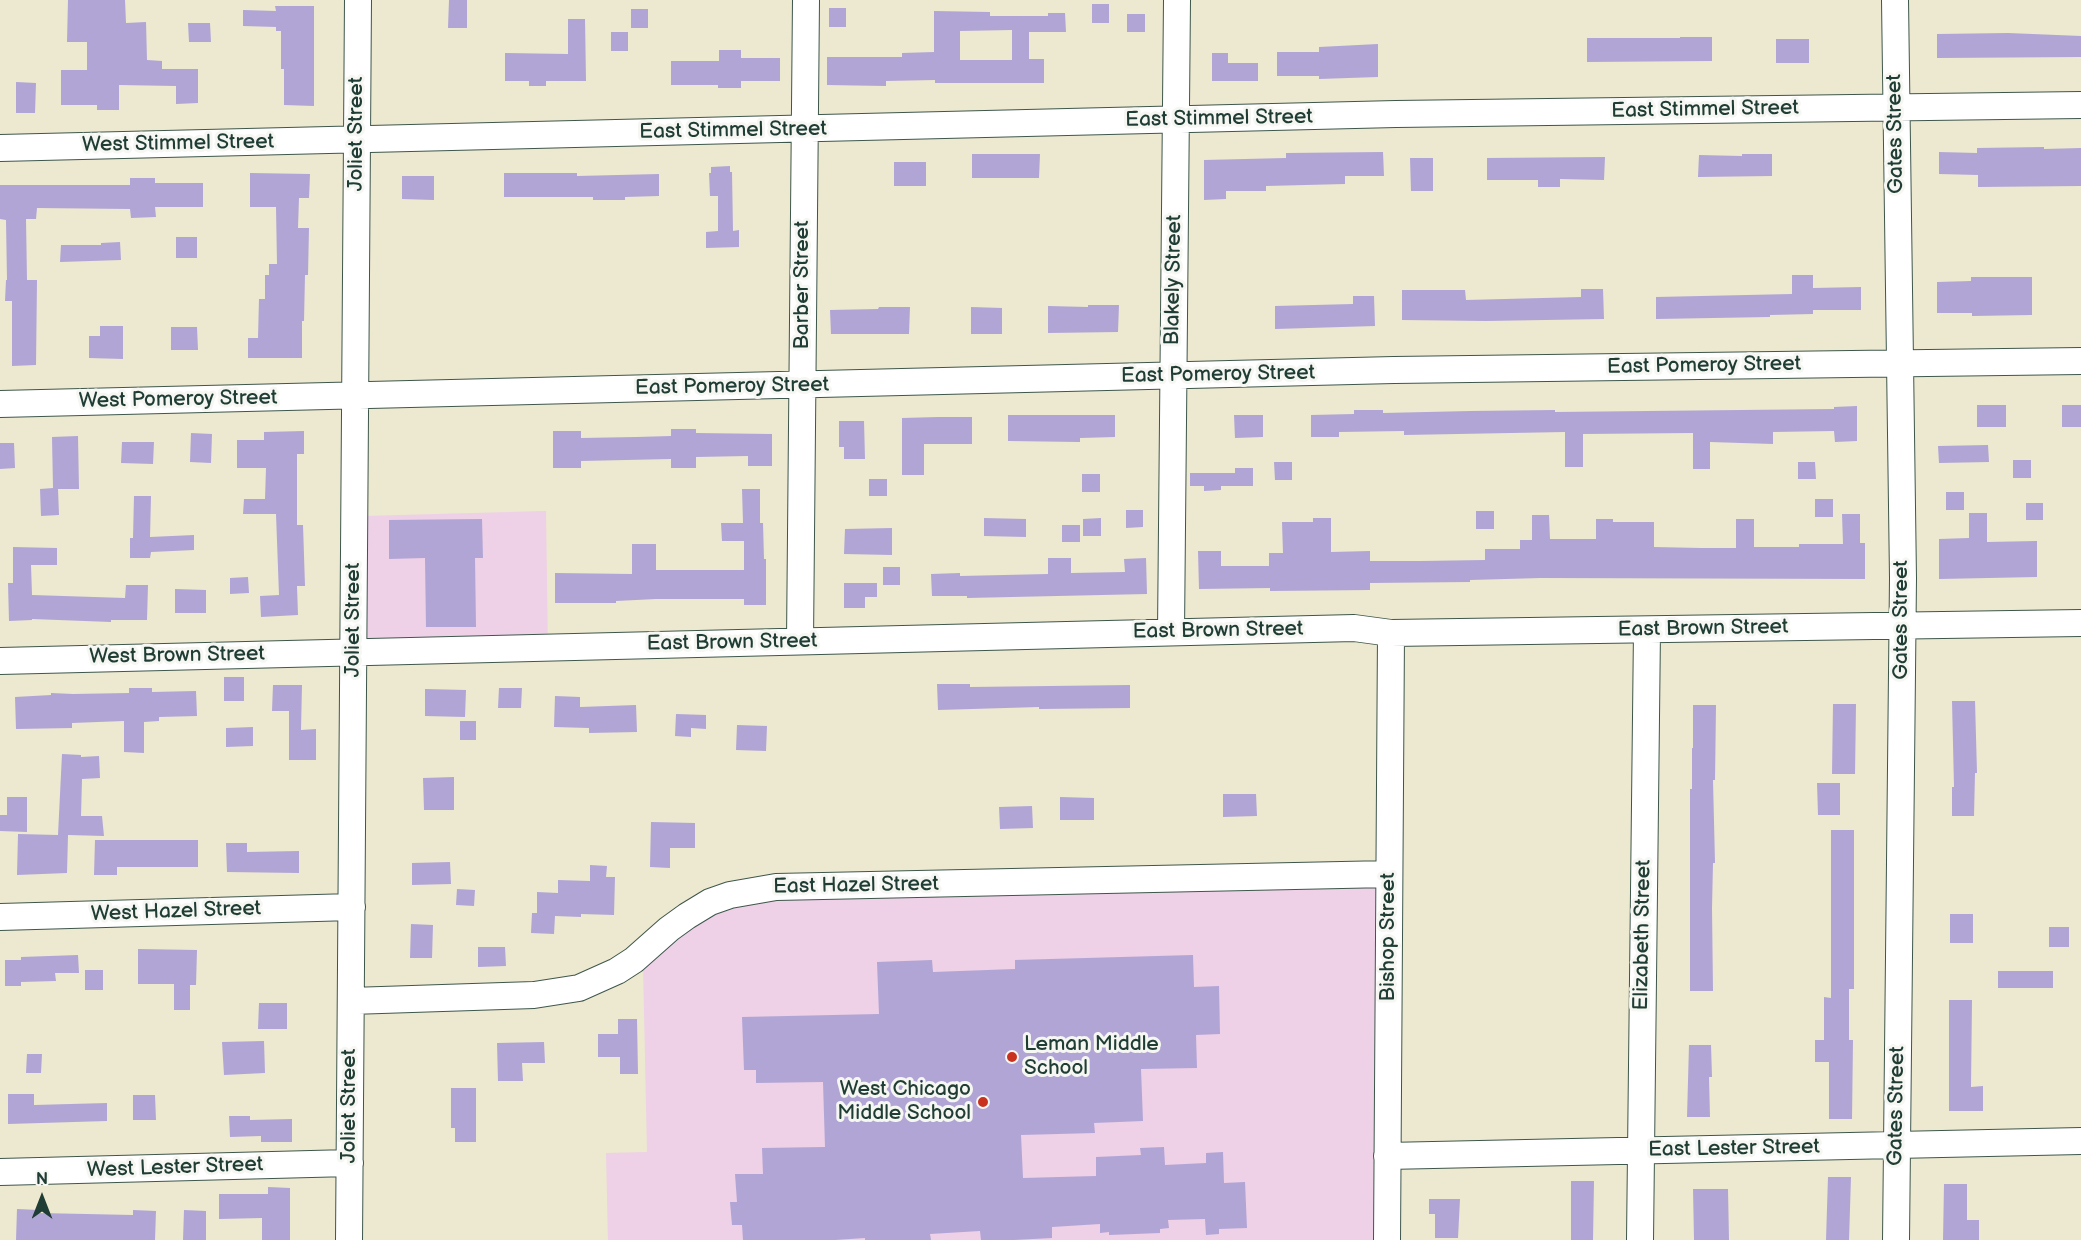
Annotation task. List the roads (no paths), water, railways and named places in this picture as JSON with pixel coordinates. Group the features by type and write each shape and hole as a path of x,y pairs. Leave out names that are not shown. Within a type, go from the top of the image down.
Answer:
{"street":[{"name":"Joliet Street","path":"349,1240 358,0"},
{"name":"Barber Street","path":"800,641 806,0"},
{"name":"Blakely Street","path":"1171,632 1177,0"},
{"name":"Gates Street","path":"1895,0 1903,626 1896,1240"},
{"name":"East Stimmel Street","path":"357,140 1396,114 2081,105"},
{"name":"West Stimmel Street","path":"0,148 357,140"},
{"name":"East Pomeroy Street","path":"356,396 1394,370 2081,361"},
{"name":"West Pomeroy Street","path":"0,404 356,396"},
{"name":"East Brown Street","path":"354,652 1354,628 1391,633 2081,623"},
{"name":"Elizabeth Street","path":"1640,1240 1647,630"},
{"name":"Bishop Street","path":"1387,1240 1391,633"},
{"name":"West Brown Street","path":"0,661 354,652"},
{"name":"East Hazel Street","path":"351,1001 534,996 579,988 617,971 634,960 669,929 710,902 730,895 776,887 1389,874"},
{"name":"West Hazel Street","path":"0,917 352,907"},
{"name":"East Lester Street","path":"1387,1156 2081,1141"},
{"name":"West Lester Street","path":"0,1172 350,1163"}],"place":[{"name":"Leman Middle School","path":"1012,1057"},
{"name":"West Chicago Middle School","path":"983,1102"}]}
